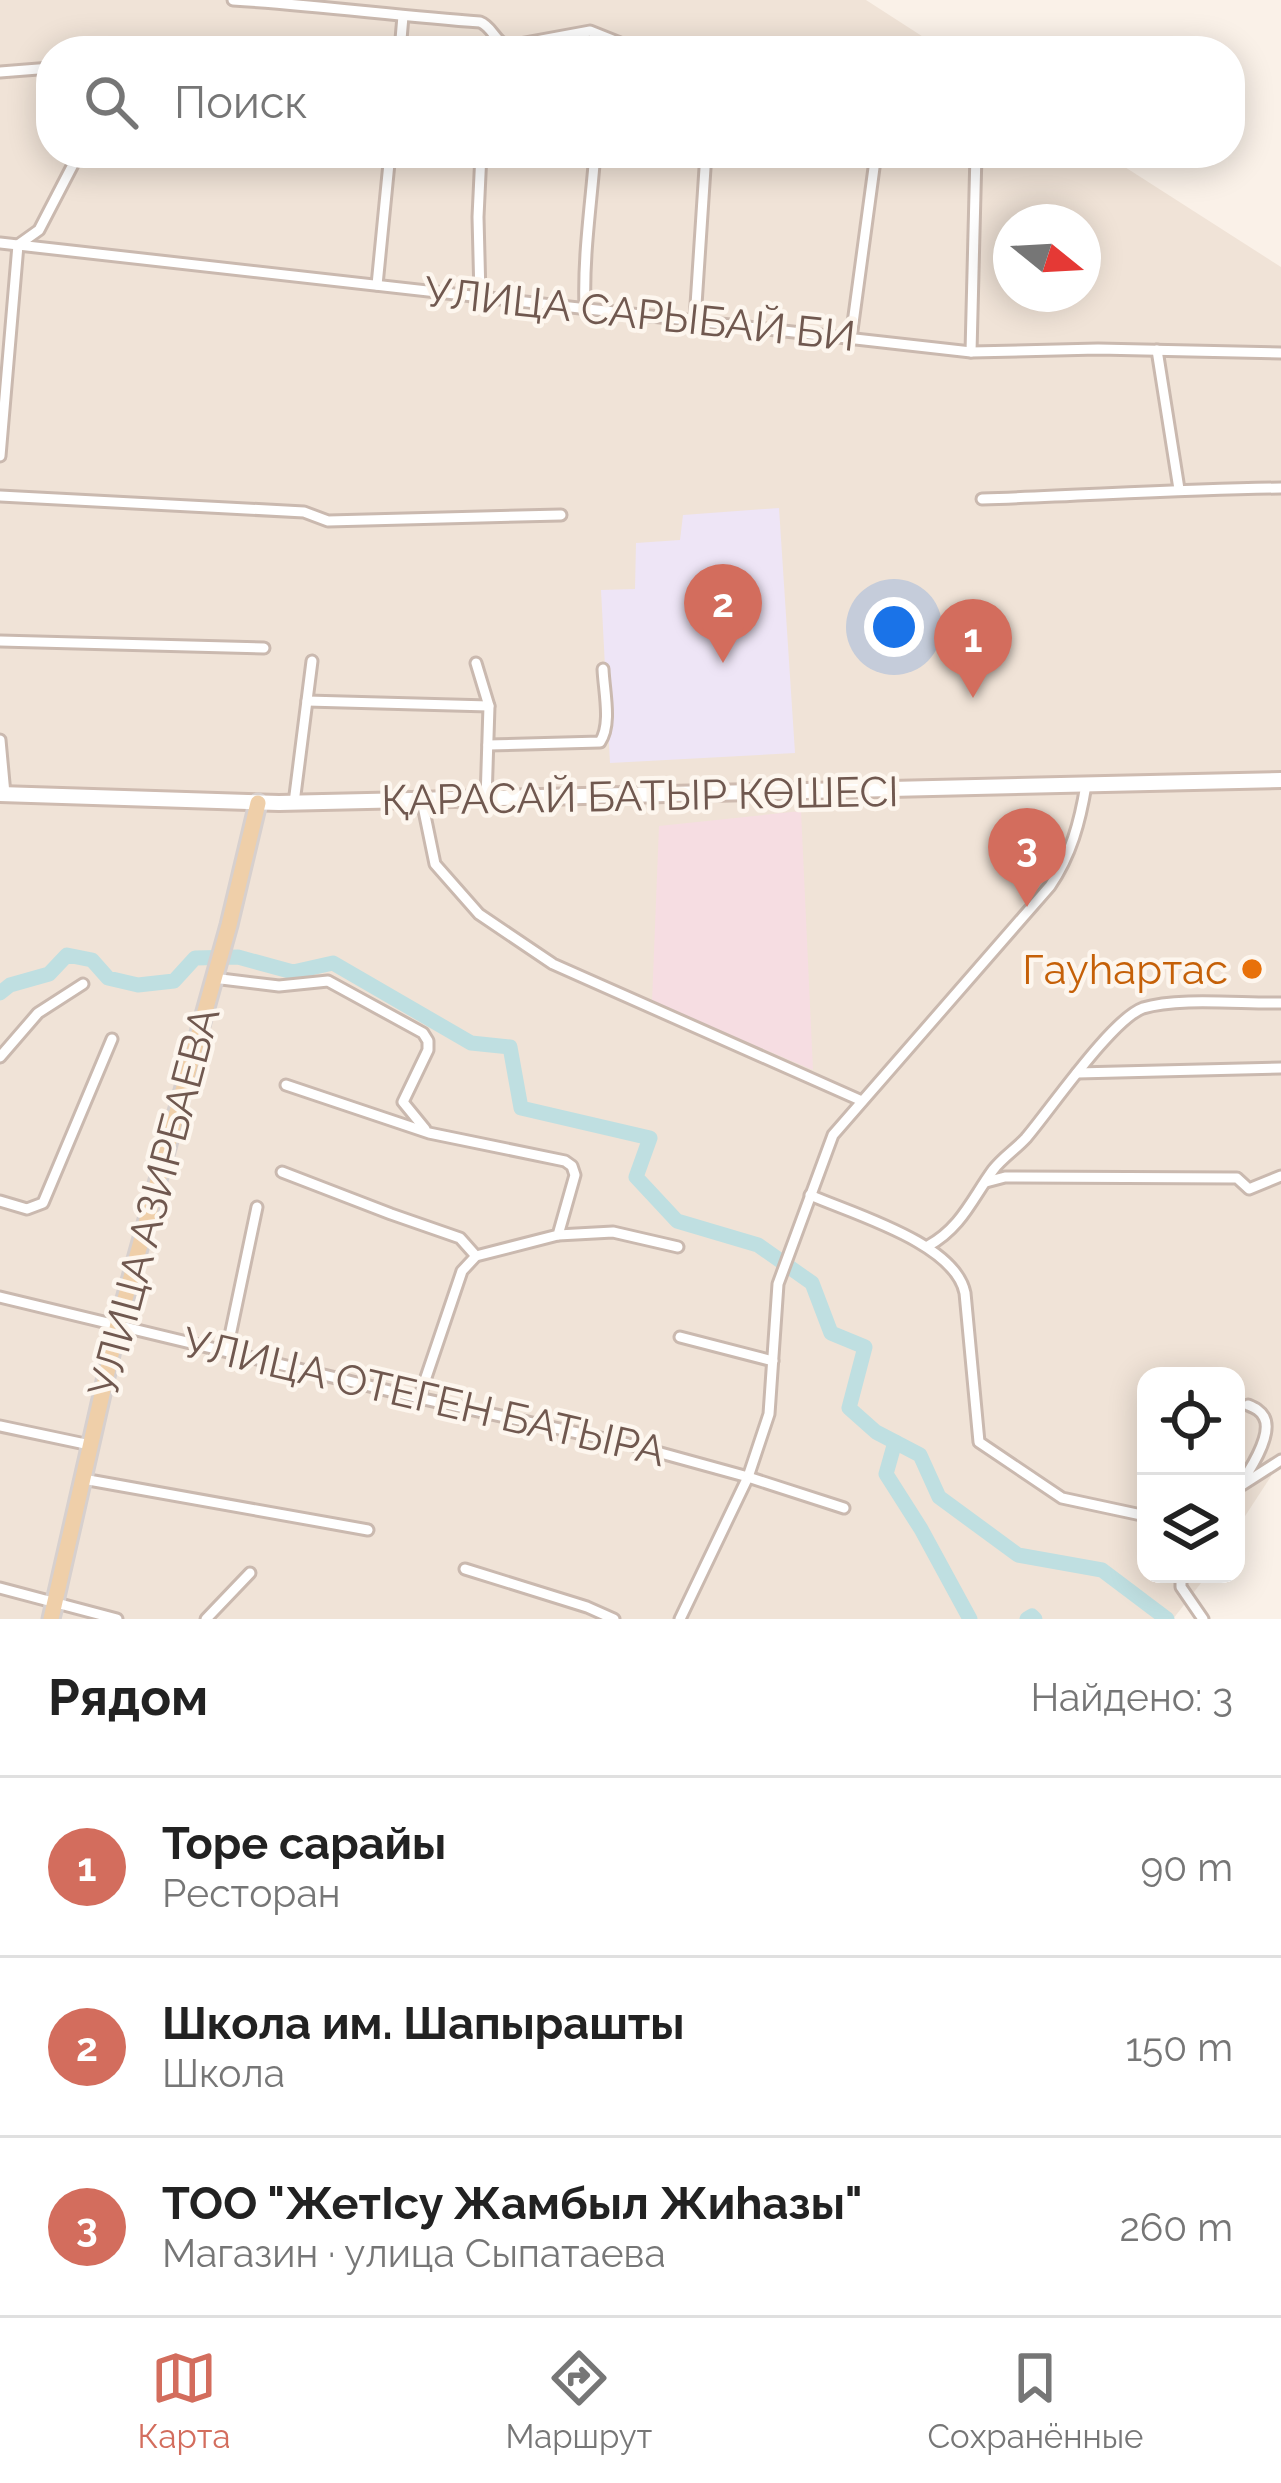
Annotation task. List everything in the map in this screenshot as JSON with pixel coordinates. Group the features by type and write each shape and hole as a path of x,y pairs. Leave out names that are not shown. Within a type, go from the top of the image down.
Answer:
{"main road":[{"name":"ҚАРАСАЙ БАТЫР КӨШЕСІ","path":"3,794 294,803 1281,780"},
{"name":"УЛИЦА АЗИРБАЕВА","path":"53,1611 118,1324 229,925 258,803"}],"street":[{"path":"233,0 335,3 403,16 480,22 493,36"},
{"path":"401,36 403,16"},
{"path":"567,36 590,32 607,36"},
{"path":"0,72 36,69"},
{"path":"0,456 3,365 18,244 39,230 71,168"},
{"path":"377,285 389,168"},
{"path":"480,168 481,296"},
{"path":"585,308 584,265 594,168"},
{"path":"695,320 705,168"},
{"path":"851,338 874,168"},
{"path":"971,352 976,168"},
{"name":"УЛИЦА САРЫБАЙ БИ","path":"0,243 971,352 1281,353"},
{"path":"1157,350 1179,489"},
{"path":"982,500 1281,488"},
{"path":"0,496 304,512 328,521 561,514"},
{"path":"0,641 264,648"},
{"path":"294,803 312,661"},
{"path":"476,663 489,706 486,800"},
{"path":"488,745 600,742 607,728 603,669"},
{"path":"307,701 489,706"},
{"path":"0,740 3,794"},
{"path":"680,1619 748,1477 769,1414 782,1273 832,1135 1050,886 1080,821 1086,785"},
{"path":"422,801 435,864 479,914 553,964 862,1101"},
{"path":"214,975 258,986 328,981 423,1033 428,1050 403,1102 429,1133"},
{"path":"0,1057 38,1012 83,984"},
{"path":"928,1246 956,1227 1000,1162 1137,1010 1175,1004 1281,1004"},
{"path":"0,1202 27,1209 43,1204 112,1039"},
{"path":"1077,1072 1281,1068"},
{"path":"286,1085 429,1133 565,1161 574,1175 558,1235"},
{"path":"283,1172 460,1238 476,1256"},
{"path":"986,1182 1005,1177 1237,1178 1249,1189 1281,1176"},
{"path":"810,1196 928,1246 963,1282 980,1442 1062,1498 1137,1511"},
{"path":"226,1350 257,1207"},
{"path":"419,1398 462,1271 476,1256 558,1235 614,1232 678,1247"},
{"name":"УЛИЦА ОТЕГЕН БАТЫРА","path":"0,1297 628,1444 844,1508"},
{"path":"680,1337 773,1361"},
{"path":"1245,1477 1257,1458 1267,1422 1248,1405"},
{"path":"0,1426 90,1445"},
{"path":"1245,1484 1281,1460"},
{"path":"83,1479 368,1529"},
{"path":"465,1569 614,1619"},
{"path":"206,1619 250,1573"},
{"path":"1181,1583 1203,1619"},
{"path":"0,1588 53,1611 117,1619"}],"shaded area":[{"path":"0,0 866,0 922,36 36,36 36,168 1126,168 1281,267 1281,1461 1245,1516 1245,1367 1137,1367 1137,1583 1201,1583 1173,1619 0,1619"},
{"path":"779,508 795,753 610,763 601,590 635,589 636,543 680,540 683,515"},
{"path":"801,811 813,1070 652,1002 659,826"}],"waterway":[{"path":"0,993 10,985 49,974 67,955 92,960 108,978 138,985 174,981 195,958 238,957 293,972 333,963 471,1043 510,1047 521,1108 650,1138 636,1177 677,1221 758,1245 812,1283 831,1333 865,1347 849,1408 876,1432 920,1455 939,1497 1018,1555 1102,1570 1167,1619"},
{"path":"895,1442 886,1474 970,1619"},
{"path":"1027,1619 1035,1619"}],"place":[{"name":"Школа им. Шапырашты","path":"723,663"},
{"name":"Торе сарайы","path":"973,698"},
{"name":"ТОО \"ЖетIсу Жамбыл Жиhазы\"","path":"1027,907"},
{"name":"Гауhартас","path":"1252,969"}]}
